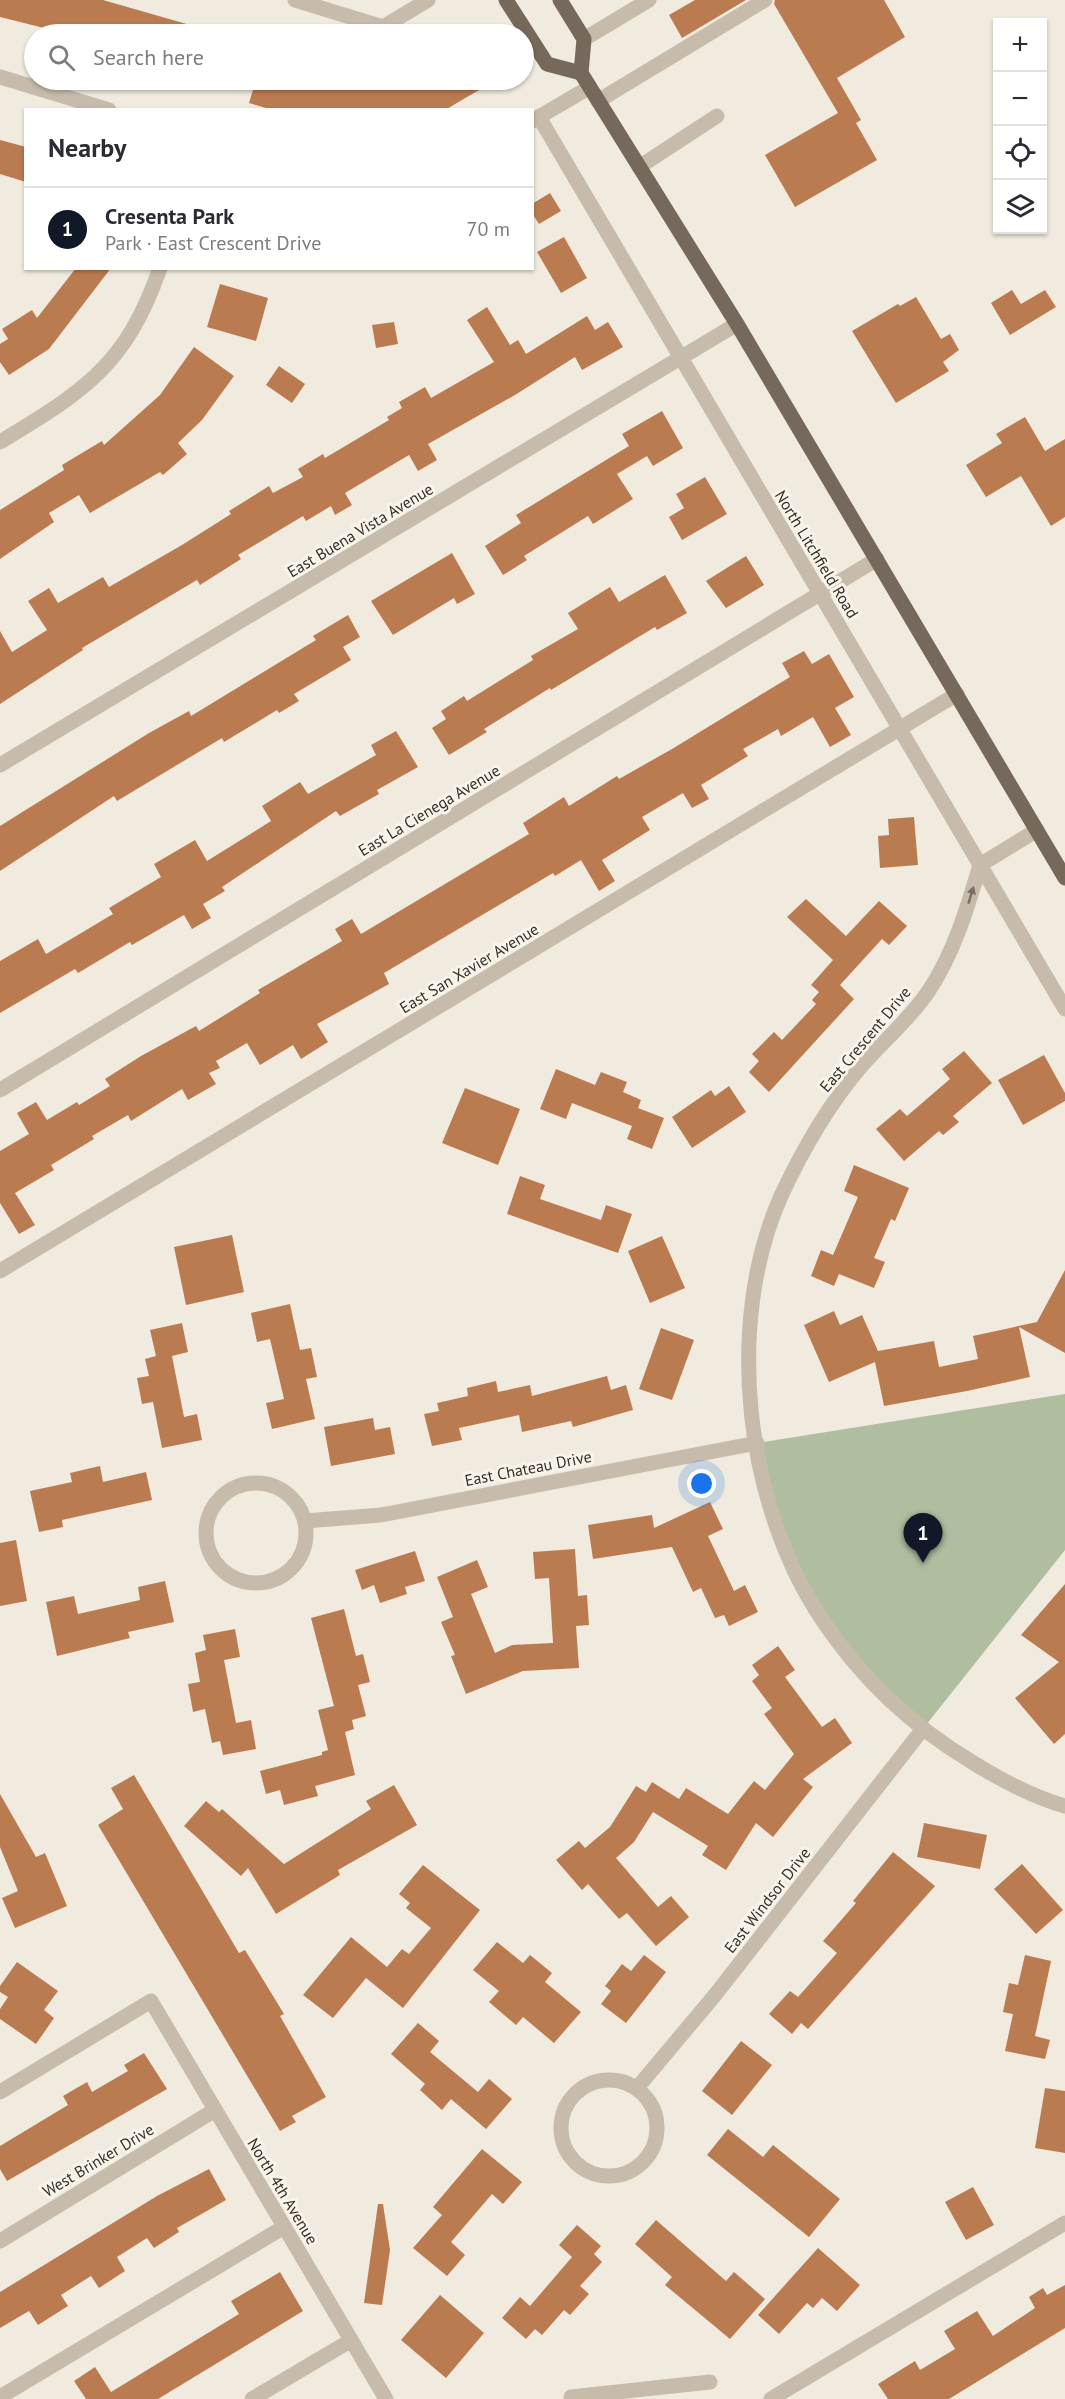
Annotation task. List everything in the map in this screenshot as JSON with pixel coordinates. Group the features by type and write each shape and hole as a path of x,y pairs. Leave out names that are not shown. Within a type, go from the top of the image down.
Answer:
{"main road":[{"path":"506,0 521,24"},
{"path":"560,0 584,39 580,74"},
{"path":"534,44 547,64 580,74 590,87 738,324 1065,878"}],"street":[{"path":"295,0 373,24"},
{"path":"388,24 428,0"},
{"path":"584,39 649,0"},
{"path":"598,101 765,0"},
{"path":"0,77 24,84"},
{"path":"536,119 590,87"},
{"path":"43,90 102,108"},
{"path":"639,167 717,116"},
{"name":"North Litchfield Road","path":"536,119 1065,1009"},
{"path":"0,442 75,395 99,374 136,328 159,270"},
{"name":"East Buena Vista Avenue","path":"0,765 738,324"},
{"name":"East La Cienega Avenue","path":"0,1090 877,559"},
{"name":"East San Xavier Avenue","path":"0,1271 957,694"},
{"path":"980,865 1037,830"},
{"name":"East Crescent Drive","path":"980,865 950,954 927,993 860,1069 830,1109 801,1156 780,1200 755,1280 748,1374 766,1492 780,1536 812,1603 854,1664 922,1730 1003,1782 1065,1806"},
{"name":"East Chateau Drive","path":"305,1521 381,1515 757,1443"},
{"path":"257,1483 273,1486 287,1494 298,1506 305,1521 306,1536 302,1552 295,1565 283,1575 269,1582 253,1583 238,1580 224,1573 214,1562 207,1548 205,1533 207,1518 214,1504 226,1493 240,1485 257,1483"},
{"name":"East Windsor Drive","path":"637,2088 715,1995 922,1730"},
{"name":"North 4th Avenue","path":"0,2092 152,2001 386,2399"},
{"path":"607,2079 637,2088 648,2099 656,2119 656,2141 649,2155 639,2166 612,2176 597,2175 583,2169 572,2160 562,2140 561,2116 567,2102 578,2090 607,2079"},
{"name":"West Brinker Drive","path":"0,2241 215,2110"},
{"path":"771,2399 1065,2223"},
{"path":"0,2397 284,2227"},
{"path":"252,2399 350,2341"},
{"path":"571,2397 710,2382"}],"green space":[{"path":"1065,1394 1065,1550 922,1730 882,1693 796,1575 757,1443"}],"building":[{"path":"0,0 103,0 187,24 28,24 0,17"},
{"path":"695,0 746,0 682,38 669,15"},
{"path":"775,0 884,0 905,37 837,78 861,120 856,123 877,160 795,207 765,155 838,113 774,4"},
{"path":"253,90 479,90 448,108 266,108 249,103"},
{"path":"0,140 24,146 24,181 0,174"},
{"path":"550,193 561,211 539,224 534,216 534,203"},
{"path":"564,237 587,278 561,293 537,252"},
{"path":"74,270 109,270 49,349 9,375 0,362 0,344 8,339 2,329 32,310 37,318"},
{"path":"220,284 268,298 256,341 207,327"},
{"path":"1012,290 1021,304 1045,290 1056,307 1010,335 991,303"},
{"path":"916,297 941,339 950,334 959,350 943,362 949,371 896,403 852,331 898,304 900,306"},
{"path":"487,307 510,345 518,340 526,354 587,316 595,330 608,322 623,347 582,370 575,357 515,395 428,444 437,460 418,471 409,455 345,493 352,505 335,515 331,506 306,521 303,516 238,555 241,559 200,585 197,580 82,648 83,650 0,704 0,631 12,652 47,630 28,601 49,588 58,603 103,577 109,587 182,545 231,514 229,511 269,486 273,493 303,477 298,469 323,454 325,458 389,420 387,417 402,408 399,402 425,387 431,398 494,362 467,320"},
{"path":"394,322 398,344 376,348 372,325"},
{"path":"194,347 234,376 202,420 178,443 187,454 163,475 160,472 90,513 79,495 49,513 54,522 0,559 0,510 64,470 62,465 102,441 104,445 160,395"},
{"path":"279,366 305,384 292,403 266,385"},
{"path":"662,411 683,448 653,466 647,456 617,474 633,499 593,524 588,516 524,556 527,560 503,575 485,546 521,523 516,515 629,446 622,434"},
{"path":"1025,417 1045,451 1065,439 1065,517 1051,526 1021,476 986,497 966,465 1002,443 996,434"},
{"path":"705,477 727,514 682,540 669,517 684,508 676,494"},
{"path":"452,553 475,594 457,604 454,598 393,635 371,601"},
{"path":"746,556 764,585 726,608 706,581"},
{"path":"665,575 687,613 657,630 655,627 551,690 550,688 484,729 487,732 449,755 432,728 446,719 441,711 464,696 467,701 533,660 531,656 578,629 568,613 610,587 619,602"},
{"path":"348,615 360,637 343,647 351,660 294,694 299,701 279,713 277,710 224,742 222,738 117,801 114,796 0,871 0,826 149,733 189,711 191,716 316,640 313,636"},
{"path":"804,651 812,664 829,654 854,697 835,708 851,735 830,747 813,717 781,736 778,729 743,749 748,756 701,785 709,799 692,808 683,793 642,817 650,830 602,860 615,881 599,891 581,860 555,876 553,873 384,973 389,984 317,1024 328,1042 301,1059 293,1045 260,1065 247,1043 216,1061 220,1068 209,1073 216,1084 188,1100 182,1089 131,1121 128,1115 92,1136 94,1139 51,1165 54,1170 15,1193 35,1225 19,1234 0,1203 0,1151 29,1134 17,1113 36,1102 47,1120 77,1102 79,1105 110,1086 105,1079 141,1056 196,1026 199,1031 260,993 258,990 342,941 335,929 352,919 361,934 529,834 523,823 564,797 569,806 617,776 619,779 672,749 790,677 782,663"},
{"path":"396,731 418,767 377,790 379,794 340,816 336,811 222,887 225,891 203,904 211,918 192,929 184,915 132,945 130,942 78,973 75,969 0,1013 0,961 38,939 46,954 113,914 109,908 161,877 154,864 195,840 207,861 271,821 262,806 300,782 308,794 376,755 371,745"},
{"path":"914,817 918,865 880,868 878,836 889,835 888,819"},
{"path":"806,899 846,936 879,901 907,926 889,945 882,939 840,985 854,999 769,1092 749,1072 759,1061 752,1054 774,1032 782,1040 816,1004 812,1000 819,992 811,985 833,960 787,917"},
{"path":"964,1051 992,1083 953,1116 959,1122 943,1135 939,1131 904,1161 876,1129 900,1109 907,1116 950,1079 942,1069"},
{"path":"1044,1055 1065,1093 1065,1101 1023,1125 998,1080"},
{"path":"556,1069 595,1085 601,1072 627,1082 623,1092 641,1100 638,1108 664,1118 652,1149 627,1139 632,1126 572,1103 566,1119 540,1109"},
{"path":"729,1086 746,1112 692,1148 672,1117 711,1090 715,1096"},
{"path":"465,1088 520,1109 498,1165 442,1143"},
{"path":"854,1165 909,1188 895,1221 891,1219 874,1258 885,1262 874,1288 839,1274 834,1286 811,1276 821,1250 833,1255 858,1197 844,1191"},
{"path":"520,1176 545,1185 540,1199 601,1220 606,1205 632,1214 618,1253 507,1214"},
{"path":"232,1235 244,1292 186,1305 174,1247"},
{"path":"662,1236 685,1288 650,1303 628,1251"},
{"path":"1065,1270 1065,1353 1019,1327 1030,1377 967,1391 884,1406 875,1362 829,1382 804,1325 834,1311 840,1325 862,1315 878,1351 934,1341 939,1367 978,1359 973,1336 1037,1322"},
{"path":"290,1304 300,1350 311,1348 317,1377 306,1379 315,1419 272,1429 266,1403 284,1399 270,1339 257,1342 251,1313"},
{"path":"182,1323 188,1352 172,1356 184,1417 197,1414 202,1440 162,1448 153,1402 142,1404 137,1378 149,1376 145,1359 156,1356 150,1330"},
{"path":"661,1328 694,1340 672,1400 639,1389"},
{"path":"607,1376 611,1390 626,1385 633,1410 573,1427 571,1421 522,1432 519,1415 459,1428 462,1440 432,1446 424,1414 439,1411 437,1403 468,1396 467,1388 496,1381 498,1392 530,1385 532,1396"},
{"path":"373,1418 375,1430 390,1427 395,1454 331,1466 324,1427"},
{"path":"100,1466 103,1482 146,1472 152,1500 62,1520 63,1527 39,1532 30,1491 72,1482 70,1473"},
{"path":"710,1502 723,1529 708,1536 734,1591 745,1585 758,1612 729,1626 724,1615 715,1618 701,1588 693,1592 672,1547 593,1559 588,1525 652,1515 654,1528"},
{"path":"16,1540 27,1601 0,1606 0,1543"},
{"path":"575,1549 578,1596 587,1595 589,1625 576,1626 579,1668 523,1671 466,1694 451,1656 455,1655 441,1622 453,1617 437,1577 477,1560 488,1587 471,1594 495,1653 512,1645 553,1643 549,1578 535,1579 533,1552"},
{"path":"415,1551 425,1581 405,1587 407,1594 380,1603 374,1585 362,1590 355,1570"},
{"path":"165,1581 174,1622 128,1632 130,1638 57,1656 46,1602 74,1596 78,1614 140,1600 138,1587"},
{"path":"1065,1584 1065,1734 1054,1744 1015,1698 1059,1662 1021,1635"},
{"path":"344,1609 356,1656 363,1654 370,1682 358,1685 366,1716 352,1720 354,1729 345,1732 355,1775 315,1786 318,1796 284,1805 280,1790 266,1794 260,1771 322,1755 322,1752 328,1750 318,1710 334,1706 311,1618"},
{"path":"235,1629 240,1657 224,1660 236,1723 251,1720 256,1749 223,1755 220,1741 212,1743 205,1709 193,1712 188,1684 200,1682 195,1653 206,1650 203,1635"},
{"path":"778,1646 795,1670 785,1677 822,1727 835,1718 852,1743 803,1779 813,1787 773,1837 756,1823 726,1870 702,1855 708,1846 653,1812 634,1842 616,1858 658,1907 671,1896 689,1917 656,1946 627,1913 619,1919 588,1884 582,1890 556,1860 579,1841 585,1848 610,1827 636,1786 646,1792 652,1782 679,1799 686,1788 728,1814 754,1781 765,1790 794,1754 764,1714 772,1708 752,1681 759,1675 752,1665"},
{"path":"134,1775 239,1953 245,1950 284,2014 280,2016 326,2097 292,2116 296,2122 280,2131 98,1825 123,1809 111,1788"},
{"path":"394,1785 417,1825 338,1870 340,1875 276,1914 248,1868 241,1876 184,1826 206,1801 219,1812 222,1809 284,1864 371,1809 366,1801"},
{"path":"0,1794 36,1857 45,1853 67,1906 15,1928 2,1898 18,1891 0,1847"},
{"path":"924,1823 987,1835 980,1869 917,1857"},
{"path":"893,1852 935,1886 808,2029 801,2023 792,2034 769,2014 790,1991 798,1997 837,1953 823,1941 856,1903 853,1901"},
{"path":"1022,1864 1063,1910 1036,1934 994,1889"},
{"path":"423,1865 480,1910 403,2008 366,1978 333,2018 303,1995 351,1937 387,1967 402,1949 409,1954 431,1928 406,1908 410,1903 399,1894"},
{"path":"497,1942 523,1963 530,1955 552,1973 545,1982 581,2012 554,2043 523,2017 516,2025 489,2002 499,1991 473,1970"},
{"path":"644,1955 666,1972 626,2023 601,2004 611,1991 605,1986 622,1964 631,1971"},
{"path":"1025,1955 1051,1961 1035,2036 1050,2040 1045,2059 1005,2051 1013,2014 1003,2012 1009,1983 1018,1985"},
{"path":"17,1962 58,1991 44,2010 54,2018 36,2044 0,2019 0,2009 8,1997 0,1992 0,1986"},
{"path":"418,2023 439,2041 430,2052 478,2092 489,2079 512,2099 486,2129 451,2099 442,2110 420,2090 425,2084 391,2054"},
{"path":"741,2041 772,2065 732,2115 702,2091"},
{"path":"144,2053 167,2089 7,2181 0,2169 0,2146 68,2105 63,2096 87,2082 92,2092 128,2071 124,2065"},
{"path":"1045,2088 1065,2091 1065,2153 1035,2148"},
{"path":"728,2129 763,2157 773,2145 840,2199 809,2237 707,2155"},
{"path":"482,2149 522,2182 503,2204 492,2194 451,2242 465,2255 447,2276 413,2248 442,2215 433,2207"},
{"path":"209,2169 226,2200 177,2228 179,2232 154,2248 147,2238 117,2257 125,2271 99,2288 91,2276 61,2295 68,2306 38,2325 29,2311 0,2328 0,2292 157,2196"},
{"path":"973,2187 994,2225 966,2240 945,2202"},
{"path":"378,2204 383,2204 390,2250 382,2305 364,2303"},
{"path":"656,2220 726,2281 734,2272 765,2299 730,2339 665,2285 672,2277 635,2244"},
{"path":"577,2225 601,2246 594,2254 602,2262 580,2286 589,2294 570,2315 564,2310 542,2335 535,2329 526,2339 502,2318 520,2297 530,2306 572,2257 559,2245"},
{"path":"818,2248 860,2285 837,2311 822,2298 813,2308 807,2303 779,2334 758,2315"},
{"path":"280,2272 303,2311 158,2399 86,2399 74,2381 95,2367 111,2392 239,2314 231,2301"},
{"path":"1065,2285 1065,2328 949,2399 888,2399 878,2384 915,2361 920,2370 955,2349 944,2331 977,2311 993,2336 1035,2308 1029,2297 1043,2288 1047,2295"},
{"path":"440,2295 484,2333 446,2378 401,2340"}],"place":[{"name":"Cresenta Park","path":"923,1563"}]}
